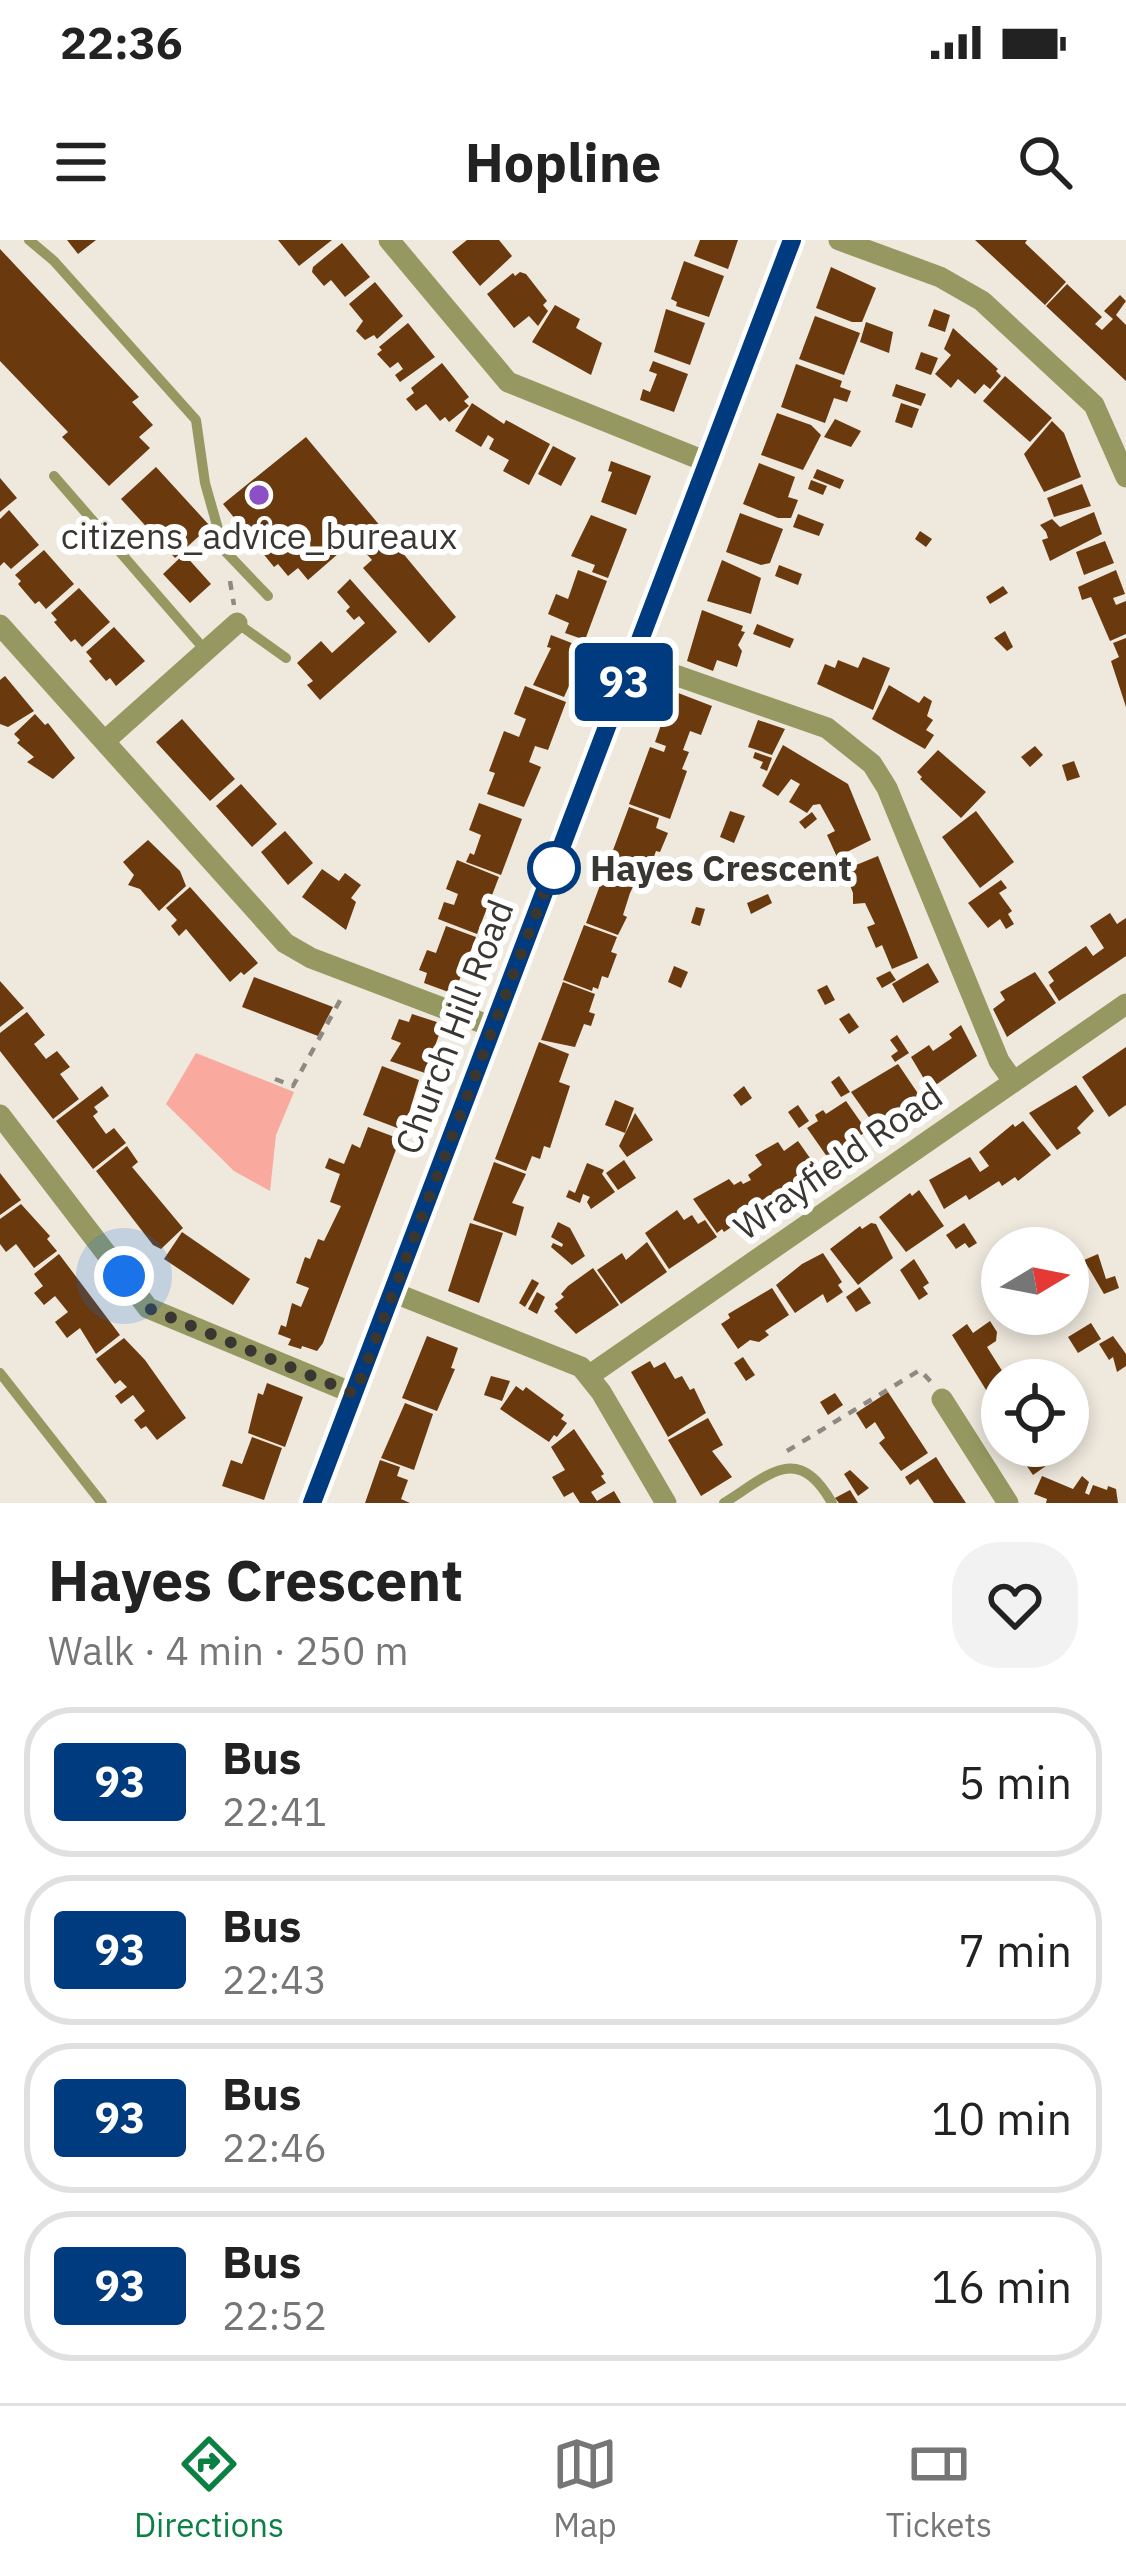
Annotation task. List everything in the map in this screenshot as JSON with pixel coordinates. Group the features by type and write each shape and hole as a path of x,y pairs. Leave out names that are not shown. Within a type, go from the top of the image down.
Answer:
{"street":[{"path":"389,240 508,382 707,462"},
{"name":"Church Hill Road","path":"312,1503 793,240"},
{"path":"839,240 940,277 982,301 1094,405 1126,477"},
{"path":"106,740 237,623"},
{"path":"0,625 285,943 310,958 494,1027"},
{"path":"632,660 827,728 872,764 999,1061 1013,1081"},
{"name":"Wrayfield Road","path":"590,1375 1126,1004"},
{"path":"0,1115 148,1308 355,1394"},
{"path":"392,1292 570,1362 590,1375 666,1503"},
{"path":"942,1399 1008,1503"}],"lane":[{"path":"29,240 54,261 196,420 205,483 224,550 268,596"},
{"path":"54,476 206,650"},
{"path":"237,623 286,658"},
{"path":"0,1373 102,1503"},
{"path":"724,1503 791,1467 814,1474 832,1503"}],"path":[{"path":"224,550 237,623"},
{"path":"275,1079 292,1086 355,974"},
{"path":"771,1460 920,1370 942,1399"}],"shaded area":[{"path":"196,1053 294,1092 276,1135 270,1191 234,1171 166,1104"}],"building":[{"path":"67,240 96,240 78,254"},
{"path":"278,240 332,240 299,266"},
{"path":"467,240 499,240 512,256 480,286 452,252"},
{"path":"700,240 738,240 728,269 694,256"},
{"path":"975,240 1027,240 1066,282 1045,305"},
{"path":"342,243 370,277 345,297 331,280 324,286 312,272"},
{"path":"0,249 139,397 132,402 153,425 139,437 150,448 109,486 62,437 68,432 0,361"},
{"path":"684,261 724,276 709,317 676,306 671,299"},
{"path":"831,267 876,288 862,322 816,308"},
{"path":"520,272 547,301 543,305 548,311 538,326 529,316 514,328 487,294"},
{"path":"375,282 403,316 377,339 374,335 365,340 356,331 363,321 349,304"},
{"path":"1067,284 1102,317 1095,324 1102,330 1113,319 1104,311 1120,295 1126,301 1116,315 1126,325 1126,381 1046,306"},
{"path":"555,305 580,319 576,328 602,343 591,375 532,342"},
{"path":"666,309 705,323 690,365 654,352"},
{"path":"934,309 950,315 945,332 928,326"},
{"path":"815,316 860,333 844,375 799,359"},
{"path":"866,322 893,332 889,353 860,342"},
{"path":"408,323 435,357 400,382 395,375 403,369 398,362 390,368 377,354"},
{"path":"953,328 998,369 1001,376 990,389 984,384 975,394 958,379 951,388 935,374 951,355 944,349"},
{"path":"921,352 938,358 931,375 915,369"},
{"path":"653,361 688,374 674,412 640,400 643,389 650,392 657,374 649,371"},
{"path":"442,363 469,397 464,401 469,406 449,422 445,417 440,421 426,404 416,411 406,399 414,393 411,388"},
{"path":"796,364 842,381 840,387 851,391 847,402 834,398 825,423 781,407"},
{"path":"1005,376 1052,418 1030,442 983,401"},
{"path":"896,384 926,394 921,406 892,396"},
{"path":"472,403 504,424 506,420 550,444 529,485 503,471 509,460 489,449 494,439 488,435 481,447 455,431"},
{"path":"901,403 919,409 912,428 895,422"},
{"path":"777,413 811,425 821,435 803,470 761,455"},
{"path":"835,419 861,431 851,447 824,437"},
{"path":"1052,421 1064,433 1081,477 1044,492 1024,454"},
{"path":"306,437 456,617 429,643 363,568 372,560 354,540 308,580 298,568 288,576 278,564 274,567 223,504"},
{"path":"553,446 576,458 561,486 538,474"},
{"path":"611,461 651,476 636,515 601,502"},
{"path":"759,463 795,477 788,497 798,500 791,518 778,518 743,504"},
{"path":"156,467 210,526 175,558 121,499"},
{"path":"817,469 844,480 840,489 813,478"},
{"path":"0,478 17,498 0,512"},
{"path":"811,480 827,486 823,495 808,489"},
{"path":"1082,484 1091,506 1054,517 1047,498"},
{"path":"9,510 39,545 11,569 4,562 0,566 0,519"},
{"path":"1094,512 1102,534 1050,561 1042,540 1048,538 1040,525 1052,519 1060,527"},
{"path":"740,513 783,529 770,563 761,565 726,552"},
{"path":"798,514 824,524 819,536 793,527"},
{"path":"591,515 627,529 608,578 592,572 595,565 571,556"},
{"path":"920,531 932,539 926,547 915,539"},
{"path":"1105,541 1114,563 1084,575 1076,552"},
{"path":"44,550 74,584 46,609 39,601 35,604 15,575"},
{"path":"184,554 211,584 190,603 163,574"},
{"path":"722,560 761,578 751,614 707,601"},
{"path":"779,565 802,574 798,585 775,576"},
{"path":"578,570 607,581 585,640 565,633 569,623 548,614 556,594 568,599"},
{"path":"1116,570 1125,594 1113,598 1116,605 1126,601 1126,634 1110,641 1091,597 1082,600 1078,587"},
{"path":"350,579 397,632 320,700 307,685 313,681 297,663 321,641 332,653 365,623 359,616 354,620 337,592"},
{"path":"1003,586 1008,593 990,604 986,597"},
{"path":"79,588 110,622 82,647 75,639 71,642 51,613"},
{"path":"702,610 743,626 737,667 717,660 713,671 687,661"},
{"path":"757,624 794,639 790,648 753,634"},
{"path":"114,627 145,661 116,686 110,678 106,681 86,652"},
{"path":"1005,631 1013,647 1007,651 994,638"},
{"path":"551,635 582,647 564,697 533,685 551,648 547,647"},
{"path":"1126,638 1126,707 1111,661 1119,657 1113,643"},
{"path":"863,657 890,668 873,710 817,684 825,664 835,668 838,660 858,668"},
{"path":"5,676 34,711 8,727 0,724 0,680"},
{"path":"889,685 919,703 924,696 932,701 927,716 933,720 926,730 934,735 925,749 872,719"},
{"path":"525,686 566,702 548,750 535,746 529,762 541,767 524,807 487,794 495,773 489,771 504,731 519,737 526,719 514,714"},
{"path":"673,691 712,706 701,735 690,731 683,750 689,752 682,769 687,771 670,819 629,804 650,747 664,752 666,746 655,742"},
{"path":"35,714 75,758 53,779 27,762 34,757 17,743 20,740 14,734"},
{"path":"182,719 235,779 210,801 156,742"},
{"path":"758,720 785,729 772,755 748,747"},
{"path":"783,745 848,784 871,840 837,857 827,835 835,831 820,804 807,813 789,802 800,784 791,779 778,796 762,786"},
{"path":"1035,746 1043,755 1030,767 1021,757"},
{"path":"938,750 986,792 961,818 917,772"},
{"path":"755,752 772,758 767,771 760,768 763,762 753,758"},
{"path":"1074,761 1080,777 1067,781 1062,765"},
{"path":"241,784 277,824 252,847 216,806"},
{"path":"479,803 522,819 501,875 466,862 481,835 469,830"},
{"path":"629,807 659,818 656,828 668,833 652,862 646,860 618,935 586,923"},
{"path":"730,811 745,816 734,843 720,837"},
{"path":"976,811 1014,862 980,888 942,837"},
{"path":"812,812 817,819 805,829 799,822"},
{"path":"285,831 313,863 288,885 261,852"},
{"path":"148,840 180,871 186,886 159,911 140,889 128,885 134,875 123,862"},
{"path":"878,856 918,958 892,969 882,945 876,948 867,927 875,924 865,903 853,904 844,870"},
{"path":"835,857 842,873 812,886 809,868"},
{"path":"457,860 499,877 477,934 438,919 444,902 454,905 458,894 446,889"},
{"path":"322,869 339,881 345,873 361,885 351,898 356,902 346,930 302,897"},
{"path":"1001,880 1007,888 999,893 1012,911 1008,914 1014,924 1006,929 1000,919 988,928 968,903"},
{"path":"190,887 258,963 244,975 241,972 230,982 186,929 179,936 171,926 177,920 166,908"},
{"path":"768,894 772,903 751,914 747,903"},
{"path":"696,907 705,909 700,926 691,923"},
{"path":"1110,913 1117,924 1126,918 1126,956 1059,1001 1049,985 1054,981 1048,972 1086,946 1093,956 1104,948 1090,926"},
{"path":"584,925 617,937 611,952 617,954 608,978 602,976 598,989 592,991 563,980"},
{"path":"446,926 476,937 454,994 424,983 427,973 419,970 427,950 436,953"},
{"path":"928,963 939,982 903,1003 892,984"},
{"path":"674,966 688,972 681,988 668,982"},
{"path":"890,971 896,980 882,988 876,978"},
{"path":"1035,972 1056,1003 1007,1037 993,1009 1005,1000 1000,992"},
{"path":"254,977 333,1007 318,1036 242,1007"},
{"path":"0,981 24,1008 0,1027"},
{"path":"563,982 595,994 589,1012 595,1014 591,1026 584,1024 575,1047 541,1040"},
{"path":"827,985 835,1000 825,1005 817,990"},
{"path":"27,1012 45,1035 34,1044 46,1059 57,1051 70,1067 60,1074 79,1099 53,1119 0,1051 0,1033"},
{"path":"849,1013 859,1027 849,1034 839,1019"},
{"path":"412,1014 443,1024 425,1073 390,1061 401,1043 391,1039 399,1019 409,1022"},
{"path":"961,1025 977,1056 930,1089 911,1057 929,1045 933,1051"},
{"path":"897,1035 909,1053 895,1062 891,1056 898,1051 890,1040"},
{"path":"539,1042 569,1054 559,1082 570,1086 550,1148 544,1146 540,1159 532,1156 526,1171 495,1159"},
{"path":"1126,1047 1126,1105 1109,1117 1082,1077"},
{"path":"898,1064 919,1095 875,1126 851,1092"},
{"path":"382,1066 419,1080 400,1129 363,1115"},
{"path":"839,1076 850,1092 841,1097 831,1082"},
{"path":"1076,1085 1094,1111 1077,1128 1081,1133 1057,1150 1029,1113"},
{"path":"102,1086 109,1096 94,1107 98,1112 93,1116 106,1134 114,1128 126,1143 93,1169 56,1121"},
{"path":"744,1086 752,1098 741,1106 733,1095"},
{"path":"615,1100 634,1108 625,1133 605,1125"},
{"path":"846,1101 867,1131 828,1158 807,1128 818,1121 815,1115 823,1110 826,1114"},
{"path":"798,1105 809,1121 799,1128 788,1112"},
{"path":"635,1113 653,1140 627,1157 619,1146"},
{"path":"1023,1121 1051,1155 1018,1181 1015,1177 1002,1186 999,1181 944,1209 929,1180 970,1157 980,1172 989,1166 979,1152"},
{"path":"368,1127 400,1139 323,1343 317,1351 288,1345 291,1339 278,1334 281,1325 286,1327 292,1303 301,1307 309,1288 296,1283 305,1257 310,1259 318,1239 324,1241 341,1206 330,1202 340,1174 325,1168 329,1158 344,1164 352,1144 360,1148"},
{"path":"798,1141 817,1168 717,1233 693,1199 729,1179 734,1185 751,1180 748,1175 762,1165 755,1155 778,1142 784,1151"},
{"path":"127,1146 138,1162 132,1167 183,1228 161,1249 96,1171"},
{"path":"624,1160 636,1178 618,1190 606,1173"},
{"path":"494,1162 526,1174 512,1203 524,1207 516,1236 473,1220"},
{"path":"587,1163 604,1170 615,1192 591,1209 590,1197 583,1194 580,1203 566,1197 569,1190 575,1193"},
{"path":"0,1173 21,1200 0,1215"},
{"path":"919,1190 944,1226 906,1252 879,1217"},
{"path":"21,1204 57,1251 34,1268 16,1244 6,1252 0,1244 0,1219"},
{"path":"677,1210 684,1220 692,1215 698,1224 705,1220 717,1237 669,1269 645,1233"},
{"path":"558,1222 570,1228 585,1256 572,1265 551,1247 563,1244 551,1237"},
{"path":"470,1223 503,1233 479,1303 448,1291"},
{"path":"964,1223 977,1243 956,1249 946,1235"},
{"path":"876,1224 893,1258 858,1285 830,1249"},
{"path":"182,1232 250,1279 233,1305 164,1259"},
{"path":"647,1242 667,1272 621,1304 597,1270 622,1253 626,1260"},
{"path":"823,1253 842,1282 838,1285 843,1292 827,1303 823,1294 795,1313 776,1285"},
{"path":"59,1254 120,1335 96,1354 80,1328 67,1338 55,1322 68,1312 55,1296 44,1305 34,1293 43,1286 34,1274"},
{"path":"1098,1254 1106,1279 1115,1276 1119,1288 1104,1294 1089,1268 1089,1258"},
{"path":"914,1259 929,1283 923,1287 928,1294 919,1300 900,1270"},
{"path":"593,1268 619,1305 576,1334 554,1311 555,1304 568,1286"},
{"path":"532,1279 539,1283 525,1307 519,1303"},
{"path":"860,1287 871,1303 856,1312 846,1297"},
{"path":"772,1288 789,1315 765,1331 769,1335 759,1342 750,1340 738,1349 721,1324 730,1318 728,1314"},
{"path":"537,1292 545,1297 537,1314 528,1309"},
{"path":"967,1324 973,1333 981,1327 981,1335 997,1335 987,1347 995,1359 981,1359 981,1382 952,1335"},
{"path":"1089,1324 1101,1339 1078,1353 1068,1337 1089,1335"},
{"path":"427,1336 458,1348 451,1368 455,1369 437,1411 402,1398"},
{"path":"1113,1336 1126,1354 1126,1366 1117,1372 1113,1357 1109,1360 1099,1344"},
{"path":"124,1338 186,1418 157,1440 134,1420 145,1411 133,1395 121,1404 115,1396 127,1387 120,1380 115,1384 96,1359"},
{"path":"743,1357 755,1375 746,1381 734,1363"},
{"path":"650,1361 654,1368 665,1362 675,1379 682,1376 706,1413 668,1437 631,1372"},
{"path":"491,1376 510,1381 502,1401 484,1395"},
{"path":"267,1383 303,1397 285,1447 248,1433 258,1393 263,1395"},
{"path":"516,1386 523,1391 526,1387 564,1415 561,1419 567,1423 557,1437 549,1442 500,1409"},
{"path":"888,1392 928,1453 901,1471 879,1443 885,1438 875,1422 866,1429 856,1413"},
{"path":"835,1393 843,1405 828,1415 820,1402"},
{"path":"405,1403 433,1414 414,1470 381,1458"},
{"path":"708,1418 723,1445 712,1451 732,1477 701,1496 668,1440"},
{"path":"574,1429 604,1474 606,1483 591,1492 597,1501 614,1491 621,1503 580,1503 573,1492 564,1497 552,1477 565,1470 551,1447"},
{"path":"252,1437 282,1448 264,1500 222,1486 231,1460 242,1464"},
{"path":"936,1457 966,1503 934,1503 918,1479 910,1485 905,1477"},
{"path":"380,1460 400,1467 397,1476 408,1480 401,1499 410,1503 365,1503"},
{"path":"850,1470 869,1488 858,1496 844,1474"},
{"path":"1042,1476 1073,1489 1082,1476 1089,1482 1085,1493 1089,1495 1093,1485 1107,1490 1108,1486 1116,1489 1118,1503 1046,1503 1047,1499 1034,1494"},
{"path":"850,1490 858,1503 839,1503 835,1498"}],"bus line":[{"name":"93","path":"312,1503 792,240"}],"place":[{"name":"citizens_advice_bureaux","path":"259,495"},
{"name":"Hayes Crescent","path":"554,868"}],"route":[{"path":"124,1276 148,1308 355,1394 555,864 554,868"}]}
